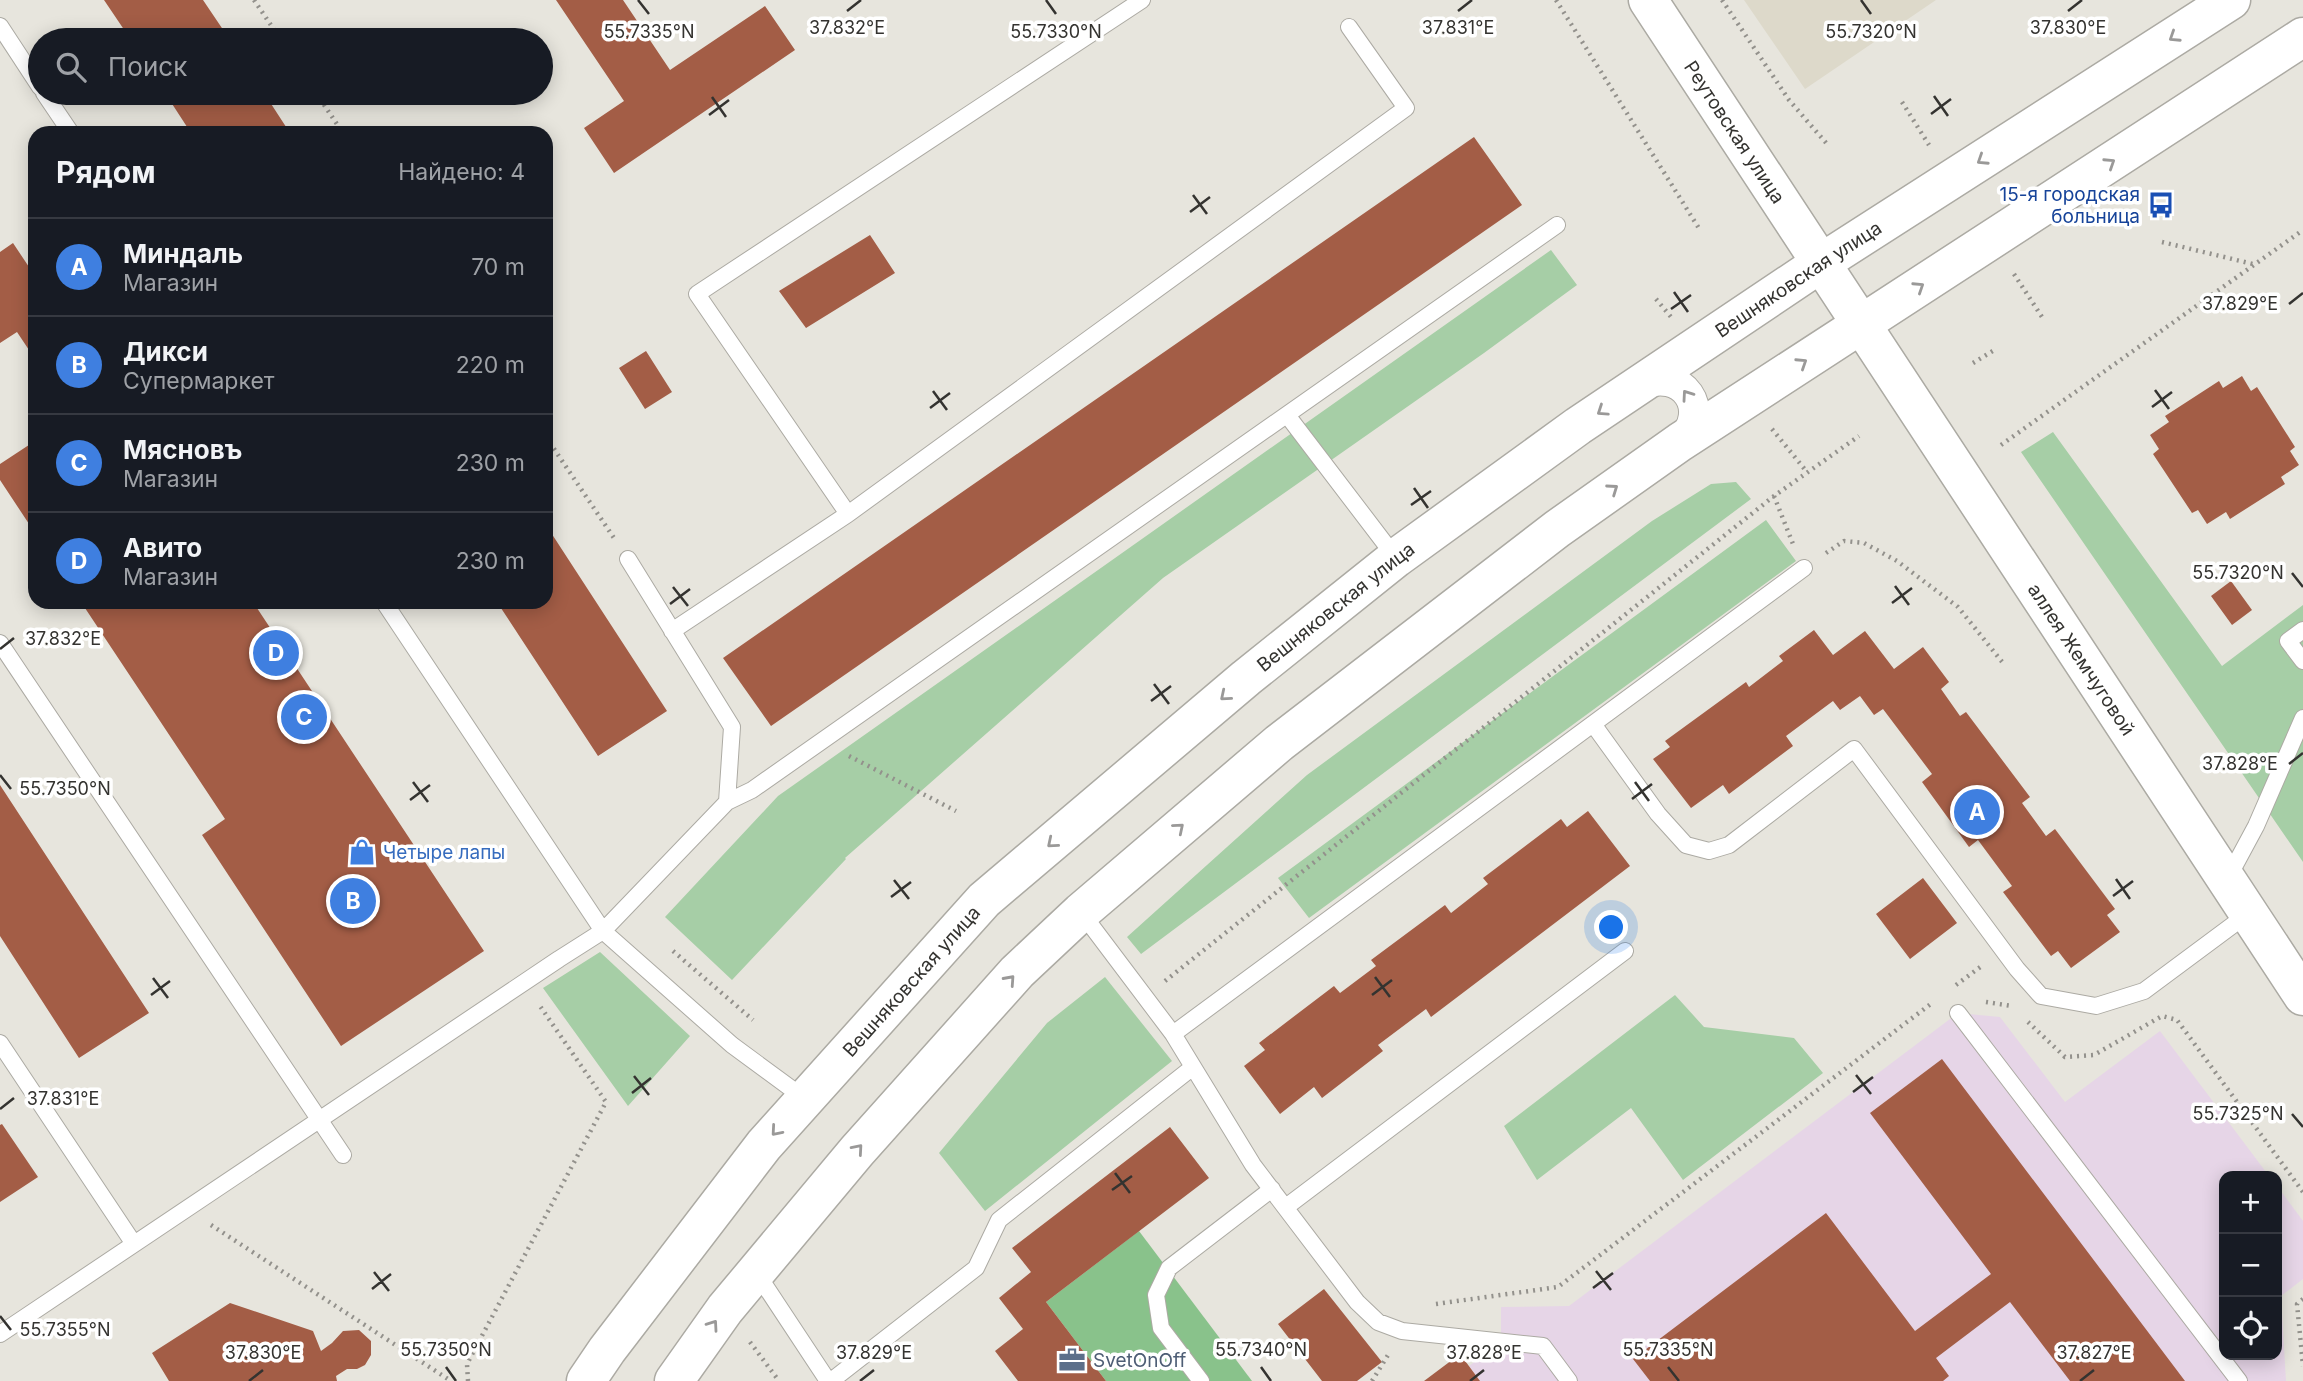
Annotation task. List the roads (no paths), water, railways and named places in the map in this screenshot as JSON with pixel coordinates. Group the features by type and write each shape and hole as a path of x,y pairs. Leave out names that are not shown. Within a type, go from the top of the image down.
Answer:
{"main road":[{"name":"Реутовская улица","path":"1648,0 1861,324"},
{"name":"Вешняковская улица","path":"586,1381 755,1156 804,1098 985,900 1246,678 1396,558 1578,426 1821,263 2231,0"},
{"path":"674,1381 725,1309 856,1151 1017,972 1081,912 1279,743 1557,529 1680,442 2303,37"},
{"name":"аллея Жемчуговой","path":"1861,324 2303,996"}],"street":[{"path":"1640,385 1652,380 1666,380 1679,384 1688,394 1694,406 1694,420 1690,433 1680,442"}],"lane":[{"path":"848,514 697,294 1142,0"},
{"path":"0,26 28,69"},
{"path":"672,631 848,514 1406,108 1349,27"},
{"path":"52,105 66,126"},
{"path":"0,1335 603,931 727,802 752,790 1557,225"},
{"path":"1287,415 1396,558"},
{"path":"628,559 732,727 727,802"},
{"path":"1173,1034 1804,568"},
{"path":"389,609 603,931 732,1045 804,1098"},
{"path":"2303,631 2288,641 2303,661"},
{"path":"0,643 343,1155"},
{"path":"2227,880 2256,826 2303,718"},
{"path":"1593,724 1658,814 1686,845 1709,850 1729,845 1854,749 2040,996 2096,1006 2144,991 2249,913"},
{"path":"1081,912 1173,1034 1254,1165 1357,1302 1378,1322 1402,1331 1543,1346 1569,1381"},
{"path":"1286,1208 1625,951"},
{"path":"1958,1013 2238,1381"},
{"path":"0,1043 134,1244"},
{"path":"755,1272 829,1381 976,1268 999,1220 1193,1067"},
{"path":"1200,1381 1161,1328 1156,1295 1169,1269 1272,1189"}],"place":[{"name":"15-я городская больница","path":"2161,205"},
{"name":"Авито","path":"276,653"},
{"name":"Мясновъ","path":"304,717"},
{"name":"Миндаль","path":"1977,812"},
{"name":"Четыре лапы","path":"362,852"},
{"name":"Дикси","path":"353,901"},
{"name":"SvetOnOff","path":"1072,1360"}]}
